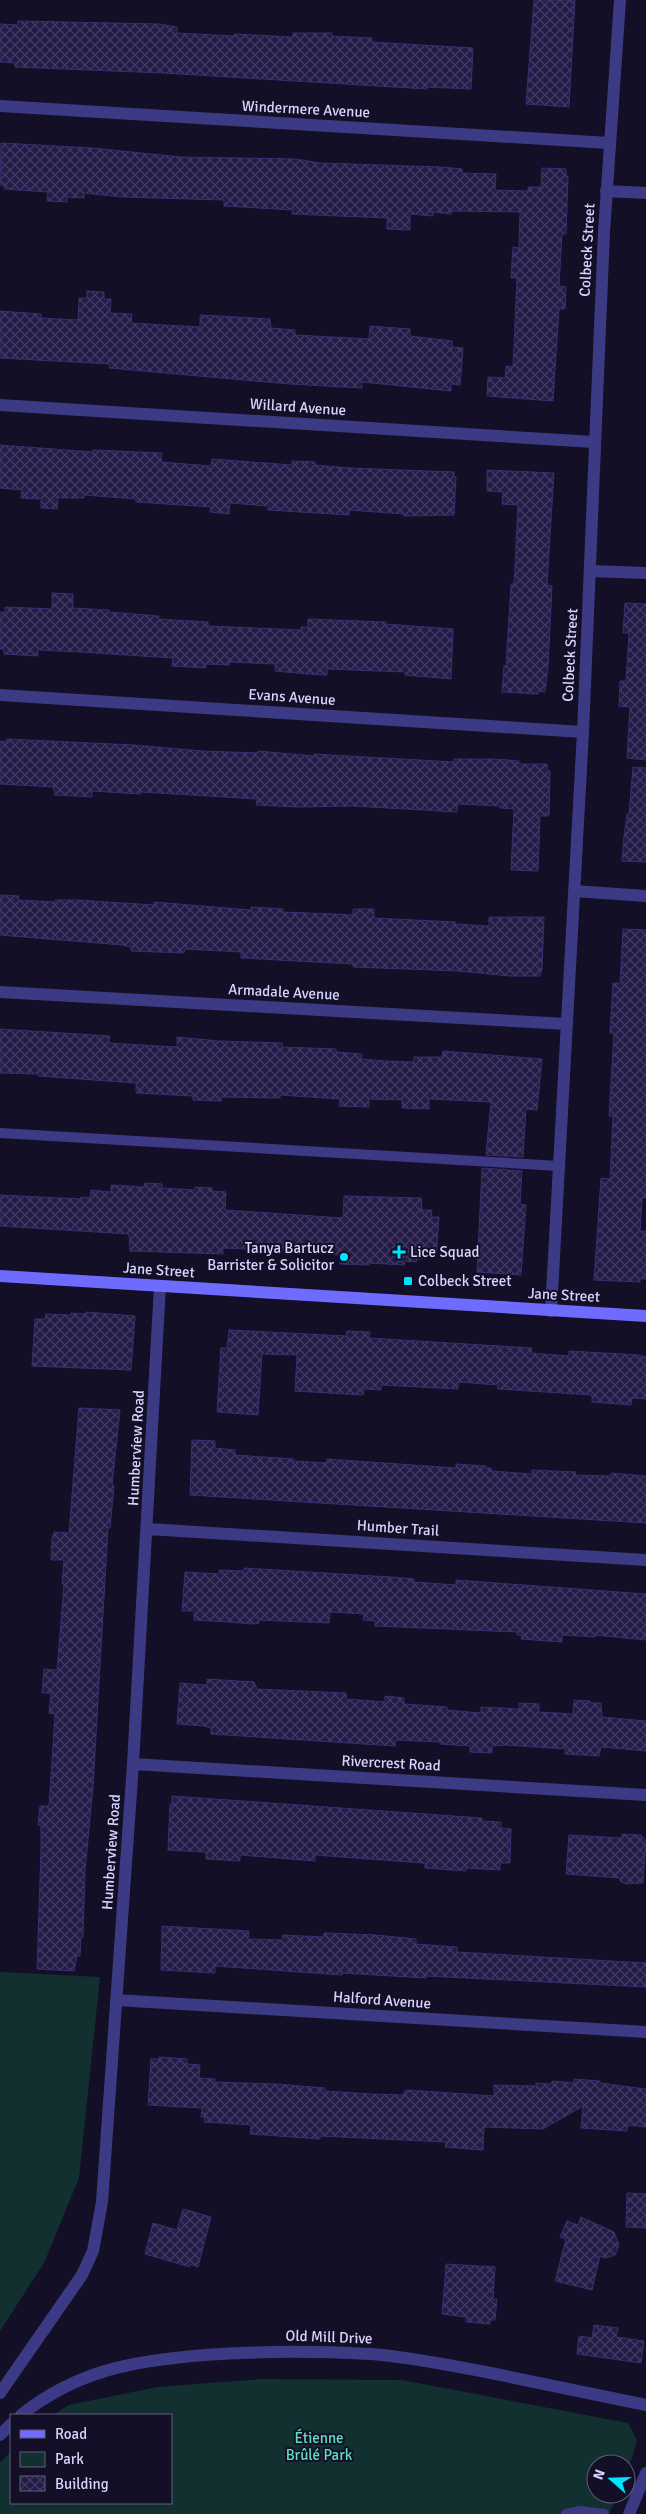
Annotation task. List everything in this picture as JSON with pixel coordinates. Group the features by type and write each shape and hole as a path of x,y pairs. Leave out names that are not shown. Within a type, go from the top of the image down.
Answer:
{"main road":[{"name":"Jane Street","path":"0,1276 646,1316"}],"street":[{"name":"Colbeck Street","path":"551,1311 583,732 606,191 620,0"},
{"name":"Windermere Avenue","path":"0,106 609,144"},
{"path":"606,191 646,193"},
{"name":"Willard Avenue","path":"0,405 594,442"},
{"path":"590,571 646,573"},
{"name":"Evans Avenue","path":"0,695 583,732"},
{"path":"574,891 646,896"},
{"name":"Armadale Avenue","path":"0,992 566,1024"},
{"name":"Humberview Road","path":"0,2393 82,2275 92,2250 102,2202 148,1529 160,1286"},
{"name":"Humber Trail","path":"148,1529 646,1560"},
{"name":"Rivercrest Road","path":"133,1764 646,1794"},
{"name":"Halford Avenue","path":"116,2000 646,2032"},
{"name":"Old Mill Drive","path":"22,2414 59,2388 108,2370 151,2360 228,2354 301,2352 372,2354 430,2361 646,2405"},
{"path":"0,2435 10,2425"},
{"path":"629,2514 646,2473"}],"lane":[{"path":"0,1133 559,1166"},
{"path":"566,2514 580,2511 604,2514"}],"green space":[{"path":"0,1972 100,1977 79,2178 44,2263 0,2331"},
{"name":"Étienne Brûlé Park","path":"261,2379 402,2380 628,2423 637,2441 633,2454 586,2454 586,2504 614,2504 609,2514 0,2514 0,2462 10,2453 10,2504 172,2504 172,2414 55,2414 69,2405 157,2387"}],"building":[{"path":"534,0 575,0 569,107 526,104"},
{"path":"18,21 159,24 177,27 177,33 234,36 235,34 293,37 293,33 332,33 332,36 372,38 372,42 473,48 471,89 427,87 427,89 163,73 15,67 15,63 0,62 0,24 18,25"},
{"path":"1,143 92,148 181,157 296,159 320,163 441,167 462,169 462,173 496,174 495,190 528,191 528,187 541,187 542,168 566,169 566,176 568,176 566,234 562,234 559,286 566,287 565,309 559,309 553,401 487,396 488,377 505,378 506,366 513,367 517,278 511,278 513,247 519,248 520,212 452,211 451,214 433,212 433,216 410,214 410,230 387,229 387,218 292,214 293,210 224,206 224,200 123,197 84,193 84,198 67,197 67,202 47,201 48,192 4,189 4,185 0,185"},
{"path":"87,291 104,292 104,299 111,299 110,313 132,314 131,323 200,327 200,315 270,319 271,328 295,330 295,335 369,339 370,326 410,329 410,336 452,341 452,347 463,348 460,385 451,384 451,391 362,382 362,388 289,384 109,368 110,364 0,358 0,311 41,314 41,318 78,320 79,298 87,298"},
{"path":"0,445 93,452 93,450 162,453 161,462 211,466 212,459 292,465 292,461 315,462 315,465 350,468 454,472 456,477 454,515 404,516 404,514 349,510 349,515 268,510 268,506 230,503 229,514 210,512 211,507 136,502 136,499 84,495 84,498 58,498 57,509 41,508 41,499 21,498 22,490 0,488"},
{"path":"487,470 554,473 547,585 552,586 548,666 545,692 538,691 538,694 502,692 504,666 506,666 511,584 514,584 518,505 502,504 503,492 487,491"},
{"path":"52,593 73,594 73,608 159,616 158,619 208,622 208,626 301,630 301,627 308,627 308,619 386,622 385,624 453,629 451,679 405,675 405,672 327,669 327,675 307,674 275,671 275,664 229,662 229,665 206,664 206,668 172,666 173,658 80,652 38,650 38,656 4,654 4,649 0,649 0,612 5,612 5,607 52,609"},
{"path":"625,603 646,604 646,760 627,758 630,707 619,706 620,681 626,681 629,633 623,633"},
{"path":"7,739 134,745 202,751 258,753 258,751 314,756 314,754 454,762 454,759 496,759 519,761 519,764 547,764 547,770 550,771 549,816 540,816 538,871 511,870 514,809 500,808 500,806 458,804 457,812 353,806 297,807 256,805 257,799 141,792 141,794 92,791 92,797 55,795 53,787 0,784 0,741 7,742"},
{"path":"633,767 646,768 646,862 622,861"},
{"path":"0,895 19,896 18,900 55,902 55,900 78,900 154,905 154,902 251,910 251,907 283,909 283,912 353,915 353,909 374,909 374,918 455,922 455,924 489,926 489,917 544,917 542,969 540,976 510,976 458,971 353,967 353,964 241,958 241,952 185,949 184,953 131,951 131,947 122,945 0,935"},
{"path":"623,929 646,930 646,1198 642,1198 640,1231 646,1231 646,1279 640,1279 640,1282 594,1280 601,1178 610,1179 613,1116 609,1116 614,1033 610,1033 613,983 620,983"},
{"path":"0,1029 110,1036 109,1043 177,1047 177,1037 219,1041 282,1043 282,1047 336,1049 336,1052 362,1054 361,1059 385,1061 414,1062 414,1057 442,1057 443,1051 542,1059 537,1110 526,1109 523,1157 486,1155 491,1102 429,1099 429,1109 402,1108 402,1100 369,1099 369,1107 339,1106 340,1099 280,1095 280,1098 221,1097 221,1101 193,1100 193,1096 136,1093 136,1083 38,1076 38,1074 0,1073"},
{"path":"482,1168 522,1171 520,1204 526,1205 521,1275 477,1272"},
{"path":"145,1183 162,1184 162,1188 195,1190 195,1187 212,1188 212,1191 226,1192 225,1210 343,1218 344,1196 421,1198 422,1210 432,1210 431,1217 439,1217 436,1257 421,1256 421,1259 417,1259 416,1262 405,1261 404,1265 369,1263 369,1265 340,1264 341,1255 270,1250 223,1248 223,1254 130,1251 129,1234 0,1226 0,1195 81,1199 81,1197 90,1198 91,1190 111,1192 111,1185 144,1187"},
{"path":"86,1312 135,1316 131,1370 32,1366 35,1319 45,1319 46,1314 71,1315 71,1313 86,1314"},
{"path":"229,1330 346,1336 347,1331 370,1332 369,1338 532,1348 531,1353 569,1356 569,1351 638,1355 646,1357 646,1399 632,1398 631,1405 592,1402 592,1395 498,1389 498,1385 458,1382 458,1389 381,1385 381,1390 364,1389 363,1395 295,1391 297,1355 262,1354 258,1415 217,1412 221,1348 227,1348"},
{"path":"79,1408 120,1410 112,1485 114,1486 110,1528 108,1528 93,1787 85,1871 83,1937 81,1937 80,1956 77,1956 74,1971 37,1969 41,1850 41,1825 38,1825 40,1806 49,1806 55,1714 49,1713 51,1693 42,1693 44,1669 57,1670 64,1584 62,1584 64,1560 51,1560 52,1539 54,1532 69,1533"},
{"path":"192,1440 215,1441 215,1448 235,1450 235,1455 294,1459 294,1461 327,1463 327,1459 456,1468 456,1464 486,1466 486,1468 491,1468 491,1471 532,1474 532,1470 576,1472 575,1475 610,1476 611,1473 646,1476 646,1523 190,1495"},
{"path":"244,1568 391,1577 414,1579 414,1582 456,1585 456,1580 646,1594 646,1640 595,1635 595,1637 562,1635 562,1642 521,1639 522,1635 517,1635 517,1632 375,1626 375,1621 363,1620 364,1614 330,1612 329,1623 259,1620 259,1623 254,1624 194,1620 194,1611 182,1611 185,1572 219,1574 219,1570 244,1571"},
{"path":"207,1679 254,1682 257,1689 346,1693 346,1699 385,1702 385,1696 404,1698 404,1704 447,1707 447,1710 481,1713 481,1707 519,1709 519,1703 539,1704 539,1712 573,1714 574,1700 590,1701 590,1703 601,1703 602,1717 646,1721 646,1751 601,1747 599,1756 565,1754 566,1749 506,1745 492,1746 492,1753 470,1752 470,1746 440,1744 440,1742 396,1740 395,1746 211,1734 211,1728 177,1724 180,1683 207,1685"},
{"path":"172,1796 482,1818 482,1821 501,1822 501,1828 511,1829 510,1863 500,1863 500,1870 466,1868 466,1871 425,1868 423,1863 315,1855 315,1861 240,1855 240,1861 206,1859 206,1853 204,1852 168,1850"},
{"path":"622,1834 641,1835 646,1841 643,1883 626,1884 620,1881 620,1878 566,1874 569,1835 622,1838"},
{"path":"162,1926 249,1931 248,1939 282,1940 283,1935 324,1937 324,1933 376,1935 416,1939 416,1944 457,1947 457,1952 646,1963 646,1987 426,1976 426,1978 342,1973 342,1975 215,1966 215,1973 161,1970"},
{"path":"159,2057 187,2059 187,2064 200,2065 199,2078 215,2079 214,2082 277,2084 325,2088 325,2091 371,2094 404,2095 404,2091 408,2090 494,2096 494,2085 536,2086 536,2083 550,2084 553,2081 574,2083 574,2079 600,2081 600,2083 646,2089 646,2127 628,2125 627,2131 581,2128 583,2106 543,2129 484,2127 483,2150 445,2147 446,2142 320,2136 320,2139 250,2134 251,2125 204,2122 205,2117 201,2117 202,2108 148,2105 151,2059 159,2059"},
{"path":"627,2193 646,2194 646,2228 626,2227"},
{"path":"183,2209 211,2217 198,2267 190,2264 190,2267 145,2254 153,2223 177,2230"},
{"path":"581,2217 614,2232 619,2245 615,2255 605,2258 600,2256 592,2290 555,2281 566,2239 560,2237 567,2221 578,2225"},
{"path":"446,2264 495,2267 493,2299 497,2299 495,2320 490,2320 490,2324 466,2322 466,2317 442,2314"},
{"path":"594,2325 618,2328 616,2337 644,2341 641,2363 577,2354 579,2336 592,2338"}],"place":[{"name":"Lice Squad","path":"399,1252"},
{"name":"Tanya Bartucz Barrister & Solicitor","path":"344,1257"},
{"name":"Colbeck Street","path":"408,1281"}]}
